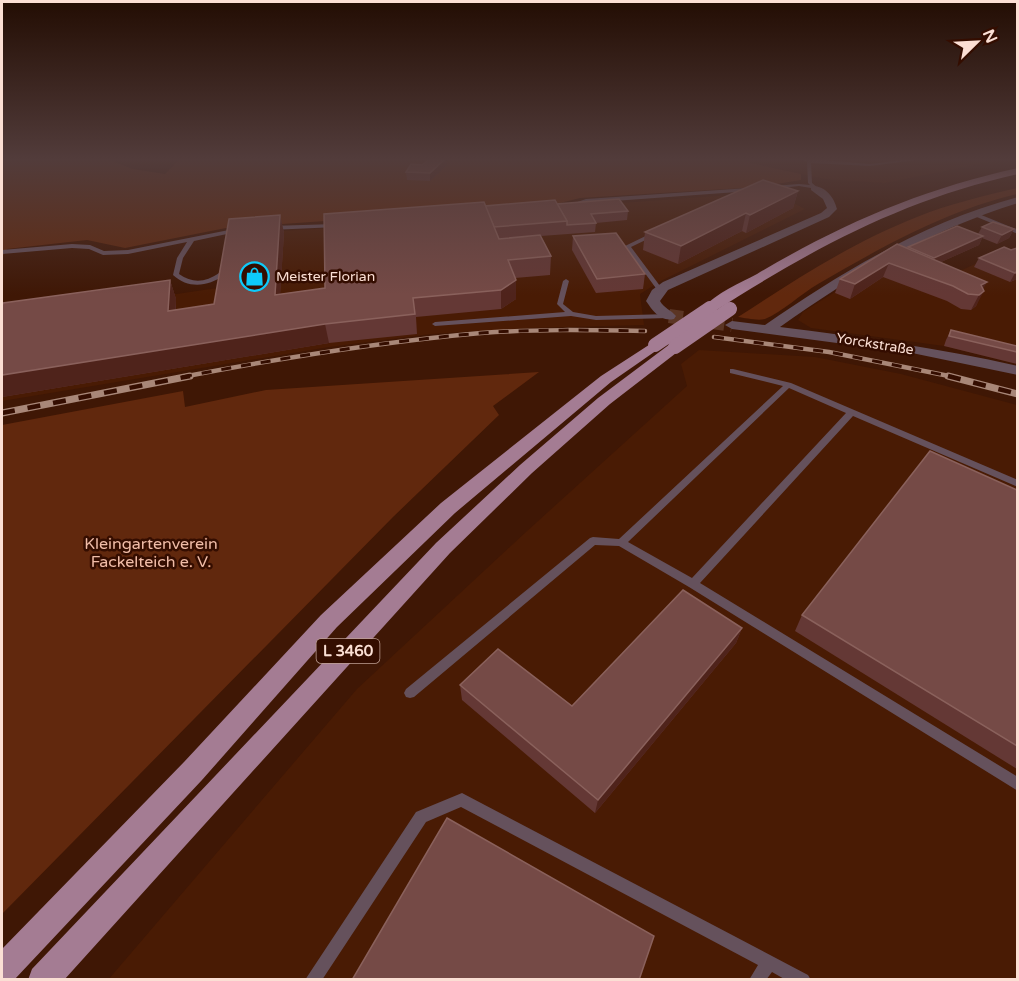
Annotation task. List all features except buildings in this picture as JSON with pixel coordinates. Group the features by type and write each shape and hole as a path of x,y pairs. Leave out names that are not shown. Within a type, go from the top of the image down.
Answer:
{"main road":[{"name":"L 3460","path":"43,980 443,548 526,469 710,308 802,252 899,204"},
{"name":"L 3460","path":"2,970 193,771 329,621 448,508 606,379 730,309 823,252 877,225 929,204"}],"street":[{"path":"669,316 659,310 653,301 654,294 680,278 825,215 832,209 831,204"},
{"path":"768,330 805,302 859,269 936,229 1005,204"},
{"name":"Yorckstraße","path":"732,325 873,343 976,361 1017,371"}],"lane":[{"path":"558,209 576,204"},
{"path":"974,214 1017,232"},
{"path":"259,228 339,226"},
{"path":"2,252 72,246 90,247 103,253 128,252 249,229"},
{"path":"660,290 628,246 666,229"},
{"path":"192,239 176,268 176,275 183,281 200,283 218,277 222,274 225,257"},
{"path":"566,280 560,304 571,314"},
{"path":"435,324 571,314 596,318 669,316"},
{"path":"733,371 788,386 1017,484"},
{"path":"621,543 788,386"},
{"path":"693,584 851,413"},
{"path":"410,693 593,541 621,543 693,584 1017,785"},
{"path":"313,980 421,817 462,800 803,980"},
{"path":"757,980 769,962"}],"shaded area":[{"path":"795,204 805,209 661,281 640,294 644,325 527,328 431,334 329,347 2,401 2,320 217,288 227,234 351,227 593,205"},
{"path":"1001,252 1017,258 1017,364 944,346 811,328 798,320 803,312 894,255 947,277"},
{"path":"699,350 815,357 901,374 1017,405 1017,979 108,980 357,689 687,386 681,364"}],"green space":[{"path":"2,204 557,204 226,228 125,248 87,240 7,249 2,257"},
{"path":"956,204 982,204 939,220 890,244 818,284 765,319 738,317 781,289 870,238"},
{"name":"Kleingartenverein Fackelteich e. V.","path":"539,372 493,406 499,415 393,517 2,914 2,425 183,391 185,407 266,390"}],"tunnel":[{"path":"669,316 732,325"}],"railway":[{"path":"182,377 331,351 481,333 645,331"},
{"path":"714,337 829,352 954,377"},
{"path":"2,413 190,376"},
{"path":"948,376 1018,394"}],"place":[{"name":"Meister Florian","path":"255,276"}]}
